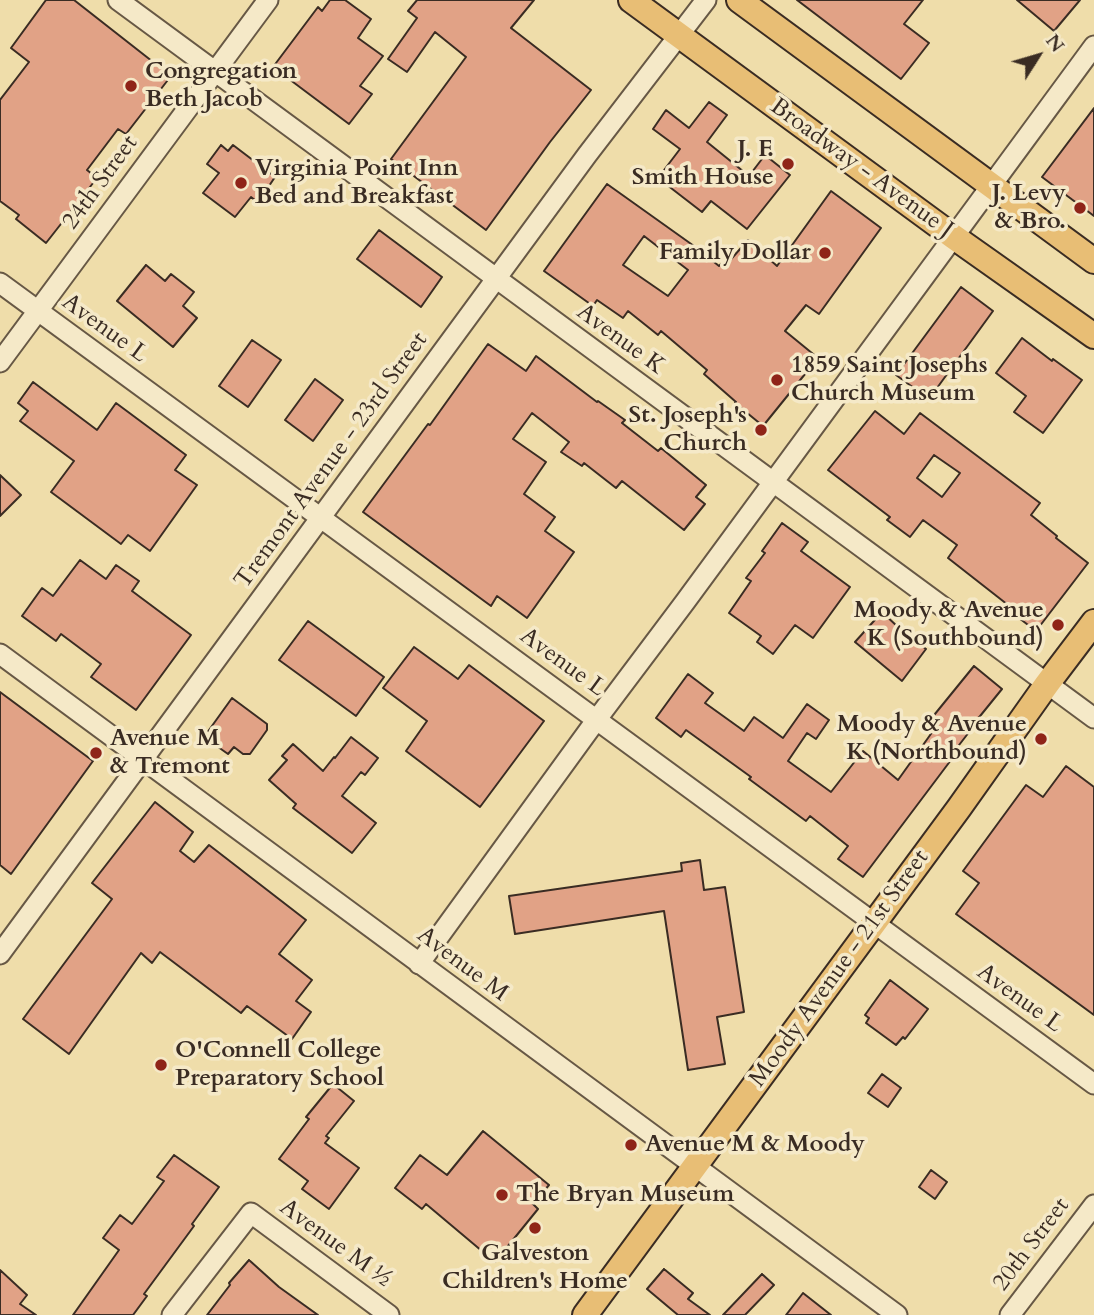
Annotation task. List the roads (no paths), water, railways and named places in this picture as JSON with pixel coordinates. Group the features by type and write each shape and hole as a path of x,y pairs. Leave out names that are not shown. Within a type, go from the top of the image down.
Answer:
{"main road":[{"name":"Broadway - Avenue J","path":"631,0 954,237 1094,336"},
{"path":"739,0 1094,261"},
{"name":"Moody Avenue - 21st Street","path":"585,1315 1094,622"}],"street":[{"name":"Avenue K","path":"118,0 1094,718"},
{"name":"24th Street","path":"0,362 268,0"},
{"name":"Tremont Avenue - 23rd Street","path":"0,954 587,155 706,0"},
{"path":"419,964 1094,46"},
{"name":"Avenue L","path":"0,283 1094,1084"},
{"name":"Avenue M","path":"0,654 897,1315"},
{"name":"20th Street","path":"1010,1315 1094,1205"},
{"name":"Avenue M ½","path":"172,1315 251,1213 389,1315"}],"place":[{"name":"Congregation Beth Jacob","path":"131,86"},
{"name":"J. F. Smith House","path":"788,164"},
{"name":"Virginia Point Inn Bed and Breakfast","path":"241,183"},
{"name":"J. Levy & Bro.","path":"1080,208"},
{"name":"Family Dollar","path":"825,253"},
{"name":"1859 Saint Josephs Church Museum","path":"777,380"},
{"name":"St. Joseph's Church","path":"761,430"},
{"name":"Moody & Avenue K (Southbound)","path":"1058,625"},
{"name":"Moody & Avenue K (Northbound)","path":"1041,739"},
{"name":"Avenue M & Tremont","path":"96,753"},
{"name":"O'Connell College Preparatory School","path":"161,1065"},
{"name":"Avenue M & Moody","path":"631,1145"},
{"name":"The Bryan Museum","path":"502,1195"},
{"name":"Galveston Children's Home","path":"535,1228"}]}
